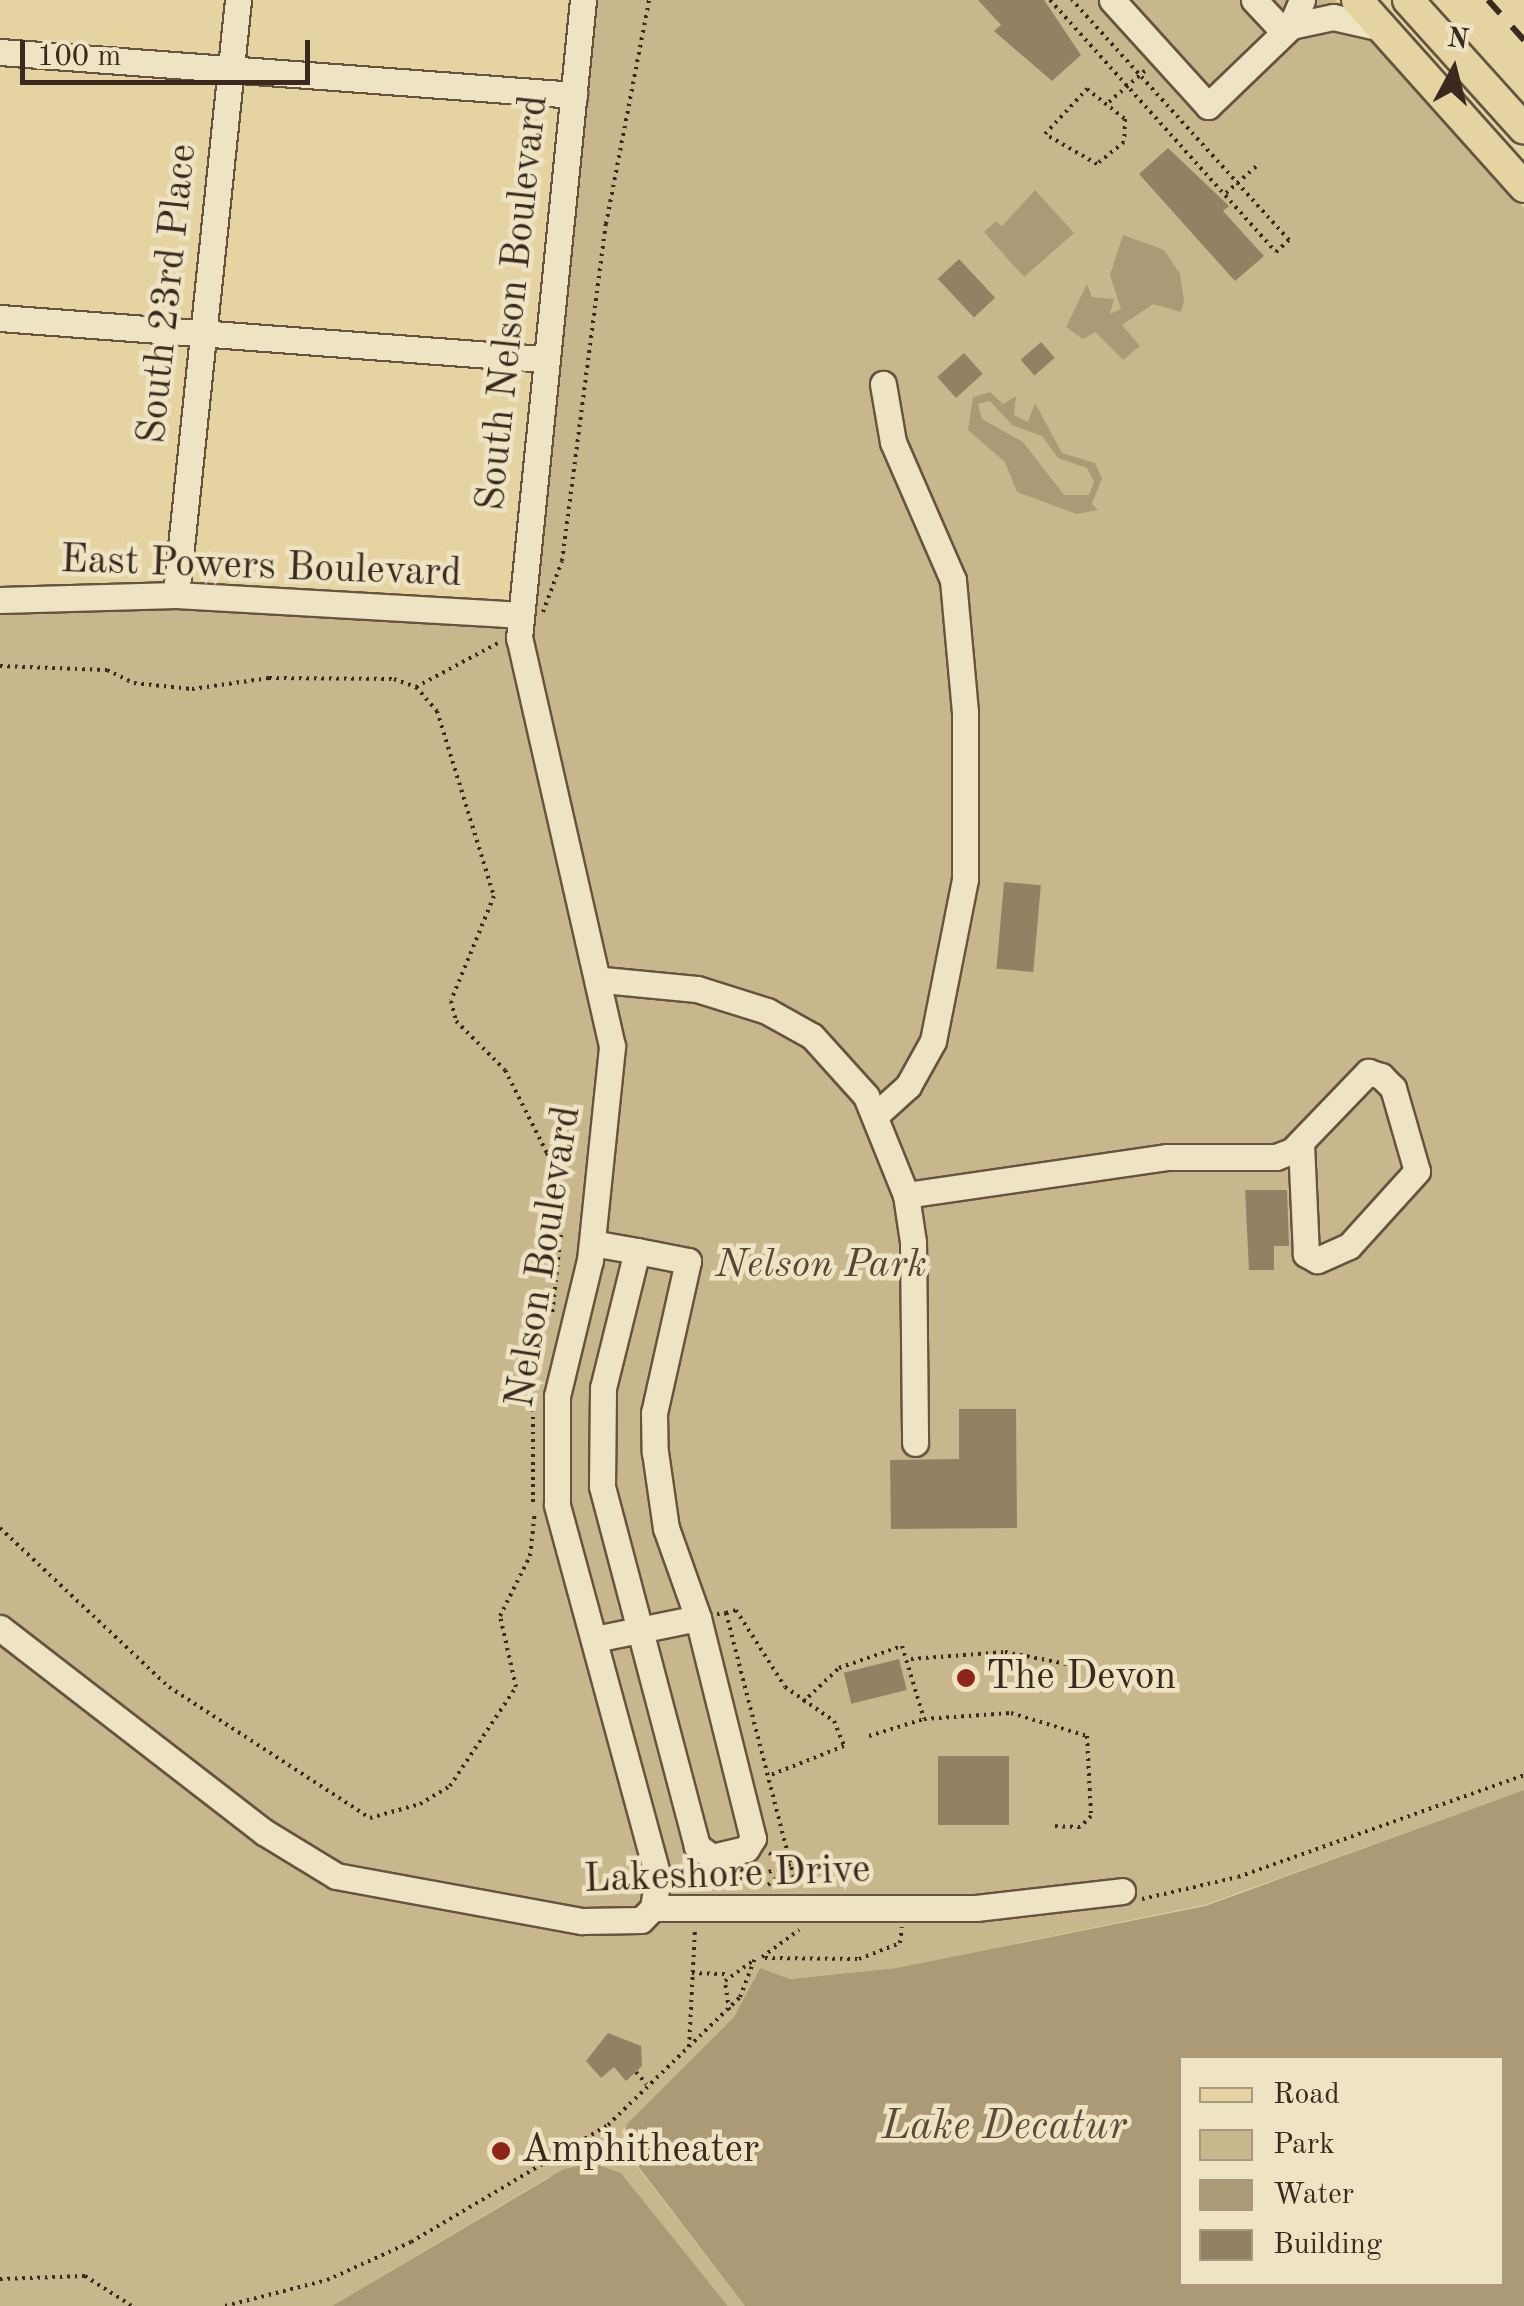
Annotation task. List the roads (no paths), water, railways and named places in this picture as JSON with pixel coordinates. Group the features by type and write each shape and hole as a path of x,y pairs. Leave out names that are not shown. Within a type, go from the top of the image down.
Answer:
{"main road":[{"path":"1357,0 1524,188"},
{"path":"1408,0 1524,129"}],"street":[{"name":"South 23rd Place","path":"176,595 238,0"},
{"name":"South Nelson Boulevard","path":"519,615 583,0"},
{"path":"1112,0 1208,106 1288,29 1302,0"},
{"path":"1254,0 1288,29"},
{"path":"1288,29 1333,17 1382,28"},
{"path":"0,52 574,95"},
{"path":"0,318 543,359"},
{"path":"877,1114 908,1086 932,1042 965,880 964,712 953,580 893,442 883,384"},
{"name":"East Powers Boulevard","path":"0,600 176,595 519,615"},
{"name":"Nelson Boulevard","path":"519,615 525,686 603,980 612,1046 592,1243 553,1452 569,1560 595,1639 658,1877 653,1908"},
{"path":"603,980 730,996 787,1020 822,1046 877,1114 906,1194 918,1280 916,1443"},
{"path":"906,1194 1166,1157 1276,1157 1301,1142 1368,1072 1393,1088 1418,1162 1412,1182 1350,1246 1316,1260 1306,1254 1301,1142"},
{"path":"592,1243 637,1251 688,1261 654,1413 655,1452 666,1528 698,1618 752,1843 712,1857 696,1846 642,1628 609,1526 600,1445 603,1388 637,1251"},
{"path":"595,1639 698,1618"},
{"name":"Lakeshore Drive","path":"0,1628 236,1812 336,1876 582,1921 621,1924 653,1908 698,1901 800,1910 1030,1906 1115,1891"}],"water":[{"path":"1035,190 1074,233 1024,277 984,232 996,221 1002,226"},
{"path":"1123,235 1164,250 1180,274 1184,301 1181,312 1153,304 1122,325 1140,346 1123,360 1095,332 1083,339 1066,327 1087,284 1092,297 1114,299 1110,314 1121,309 1110,275"},
{"path":"990,392 1003,404 1016,396 1014,415 1028,422 1035,403 1062,453 1095,463 1102,478 1092,504 1098,510 1077,514 1017,492 1005,462 968,430 973,397","holes":["990,401 1012,425 1042,436 1058,458 1087,468 1094,482 1089,495 1064,495 1023,442 982,419 978,404"]},
{"name":"Lake Decatur","path":"1524,1790 1524,2306 745,2306 624,2148 626,2125 734,2017 760,1968 790,1979 896,1968 1205,1906"},
{"path":"592,2163 621,2173 728,2306 332,2306 564,2169"}],"railway":[{"path":"1488,0 1524,40"}],"place":[{"name":"The Devon","path":"966,1678"},
{"name":"Amphitheater","path":"501,2151"}],"park label":[{"name":"Nelson Park","path":"821,1266"}]}
